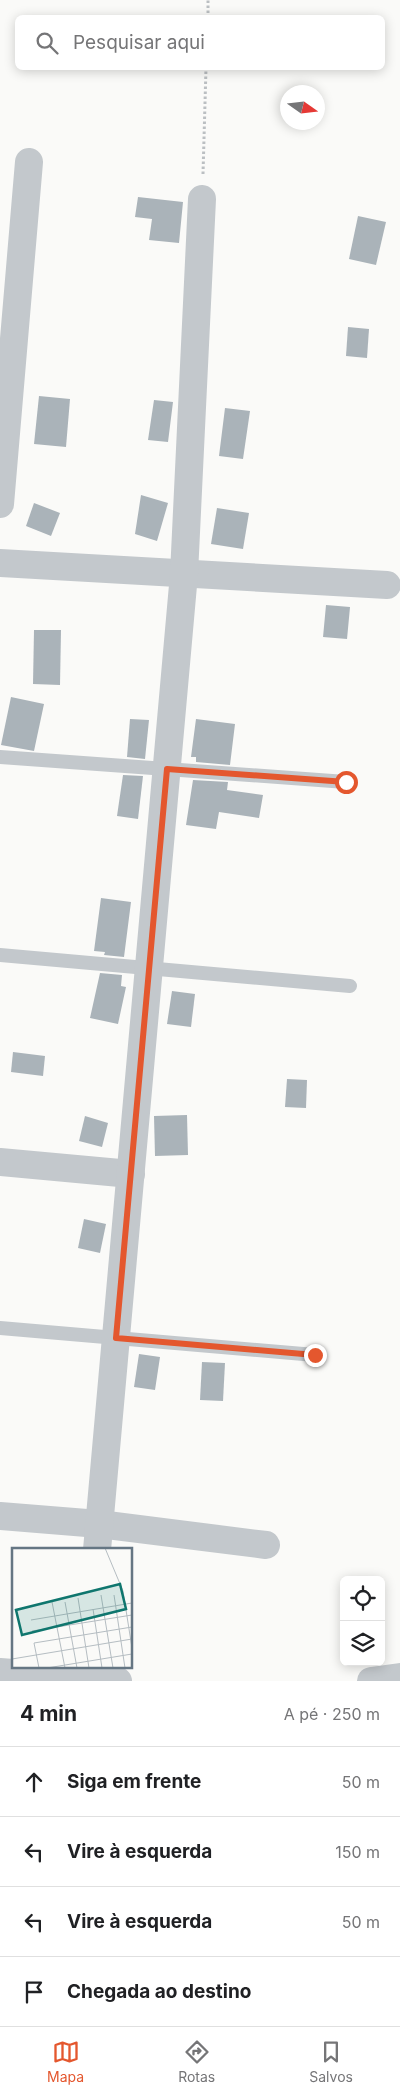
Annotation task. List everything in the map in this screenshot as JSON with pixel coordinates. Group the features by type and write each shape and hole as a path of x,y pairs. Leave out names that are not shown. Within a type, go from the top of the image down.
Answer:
{"street":[{"path":"0,504 29,162"},
{"path":"98,1537 184,574 202,199"},
{"path":"0,563 387,585"},
{"path":"0,1162 130,1174"},
{"path":"0,1516 98,1537 266,1545"},
{"path":"0,1672 86,1676 118,1681"},
{"path":"371,1681 400,1676"}],"lane":[{"path":"0,757 346,782"},
{"path":"0,955 350,986"},
{"path":"0,1328 315,1355"}],"path":[{"path":"208,0 208,15"},
{"path":"202,199 206,70"}],"building":[{"path":"138,197 183,202 179,243 149,240 152,219 135,217"},
{"path":"358,216 386,222 376,265 349,259"},
{"path":"348,327 369,329 367,358 346,356"},
{"path":"39,396 70,399 66,447 34,444"},
{"path":"154,400 173,402 168,442 148,440"},
{"path":"225,408 250,411 243,459 219,456"},
{"path":"141,495 168,503 157,541 135,534"},
{"path":"34,503 60,513 51,536 26,526"},
{"path":"217,508 249,513 243,549 211,544"},
{"path":"326,605 350,607 347,639 323,637"},
{"path":"34,630 61,630 60,685 33,684"},
{"path":"11,697 44,704 34,751 1,745"},
{"path":"130,719 149,720 145,759 127,757"},
{"path":"196,719 235,724 230,765 196,762 196,757 191,757"},
{"path":"123,775 143,776 138,819 117,816"},
{"path":"193,780 228,782 227,790 263,795 259,818 219,812 216,829 186,825"},
{"path":"101,898 131,902 124,957 104,955 105,952 94,951"},
{"path":"100,973 122,975 121,986 126,987 118,1024 90,1018"},
{"path":"172,991 195,994 191,1027 167,1024"},
{"path":"13,1052 45,1056 43,1076 11,1072"},
{"path":"287,1079 307,1080 306,1108 285,1107"},
{"path":"187,1115 188,1155 155,1156 154,1116"},
{"path":"85,1116 108,1123 102,1147 79,1141"},
{"path":"84,1219 106,1224 100,1253 78,1248"},
{"path":"139,1354 160,1357 155,1390 134,1387"},
{"path":"202,1362 225,1363 223,1401 200,1400"}],"route":[{"path":"315,1355 116,1338 167,769 346,782"}]}
